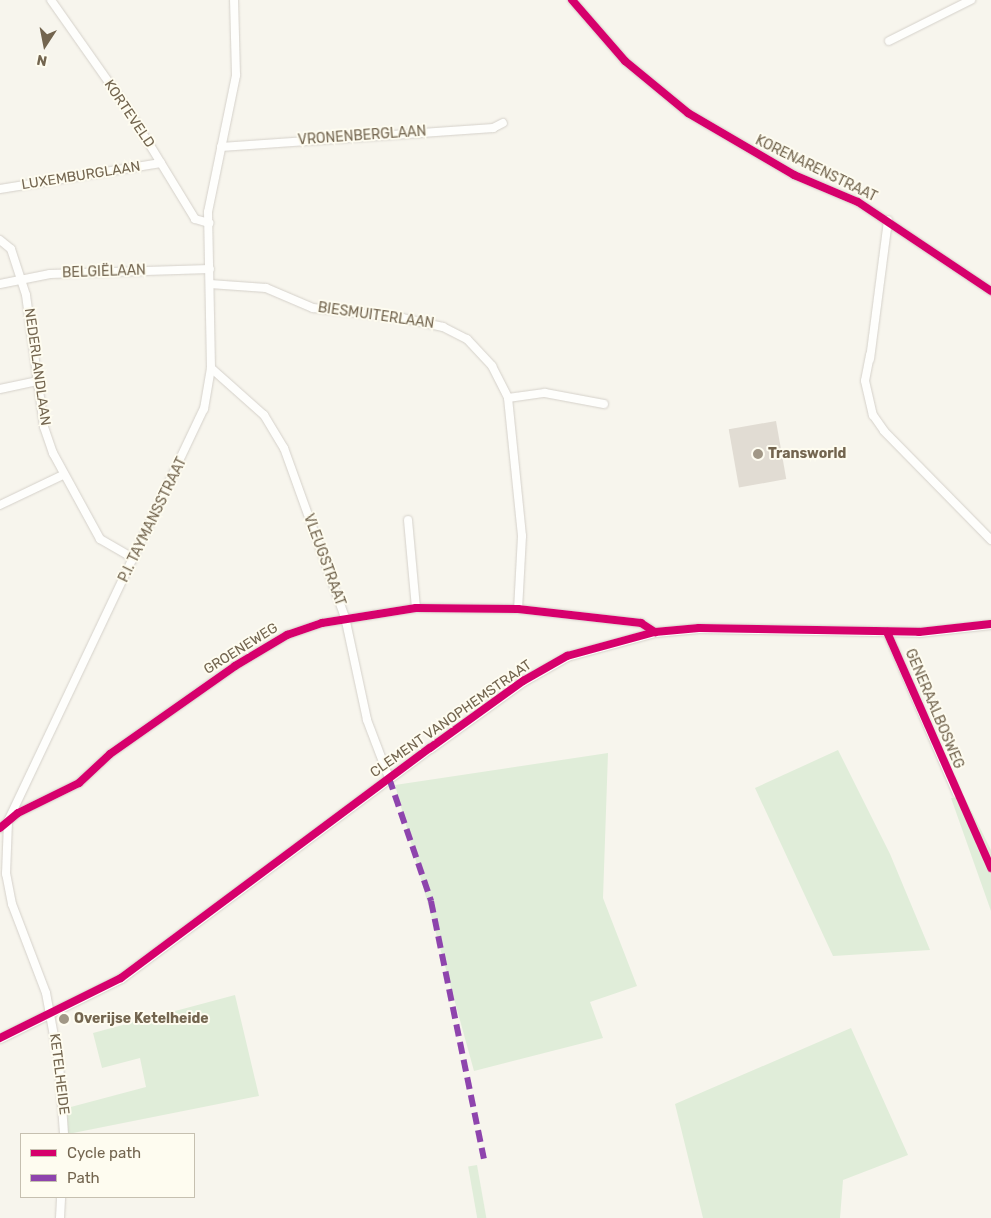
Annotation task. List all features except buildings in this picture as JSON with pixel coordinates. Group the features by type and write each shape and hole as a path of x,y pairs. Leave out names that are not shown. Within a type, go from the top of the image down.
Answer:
{"street":[{"name":"KORTEVELD","path":"51,0 161,163 195,219 209,223"},
{"name":"P.I. TAYMANSSTRAAT","path":"50,1014 6,874 8,822 16,797 197,429 211,368 209,223 221,147 236,75 234,0"},
{"name":"KORENARENSTRAAT","path":"572,0 625,61 688,113 770,163 858,202 888,220 991,292"},
{"path":"889,41 971,0"},
{"name":"VRONENBERGLAAN","path":"221,147 493,128 504,124"},
{"name":"LUXEMBURGLAAN","path":"0,189 161,163"},
{"path":"888,220 867,390 873,415 884,432 991,540"},
{"name":"NEDERLANDLAAN","path":"0,240 11,249 21,278 44,427 63,474 105,545 134,559"},
{"name":"BELGIËLAAN","path":"0,284 21,278 210,269"},
{"name":"BIESMUITERLAAN","path":"210,284 266,288 313,308 443,327 467,339 492,366 508,398 522,536 518,610"},
{"name":"VLEUGSTRAAT","path":"211,368 264,415 284,448 344,617 367,720 389,778"},
{"path":"0,389 38,381"},
{"path":"508,398 545,393 604,404"},
{"path":"0,505 63,474"},
{"path":"408,520 416,608"},
{"name":"GROENEWEG","path":"0,828 78,783 110,754 235,666 300,630 344,617 416,608 518,610 641,623 655,632"},
{"name":"CLEMENT VANOPHEMSTRAAT","path":"0,1038 50,1014 138,966 389,778 530,676 567,656 655,632 752,628 887,632 991,624"},
{"name":"GENERAALBOSWEG","path":"887,632 957,794"},
{"name":"KETELHEIDE","path":"50,1014 59,1063 64,1133"},
{"path":"60,1218 61,1198"}],"green space":[{"path":"838,750 890,854 930,950 833,956 755,788"},
{"path":"608,753 603,898 637,986 590,1002 603,1038 474,1071 395,785"},
{"path":"964,796 991,850 991,862 961,799"},
{"path":"951,798 956,798 991,873 991,911"},
{"path":"235,995 259,1096 68,1133 67,1108 146,1087 140,1058 102,1068 93,1033"},
{"path":"851,1028 908,1155 843,1180 840,1218 703,1218 675,1104"},
{"path":"477,1165 486,1218 477,1218 468,1167"}],"marked path":[{"path":"389,778 431,901 484,1159"}],"cycle path":[{"path":"572,0 625,61 688,113 794,175 858,202 991,291"},
{"path":"0,828 18,813 79,783 110,754 235,666 287,635 322,623 416,608 518,609 641,623 655,632"},
{"path":"0,1038 121,978 430,748 523,681 567,656 655,632 699,628 919,632 991,624"},
{"path":"887,632 991,868"}],"place":[{"name":"Transworld","path":"758,454"},
{"name":"Overijse Ketelheide","path":"64,1019"}]}
